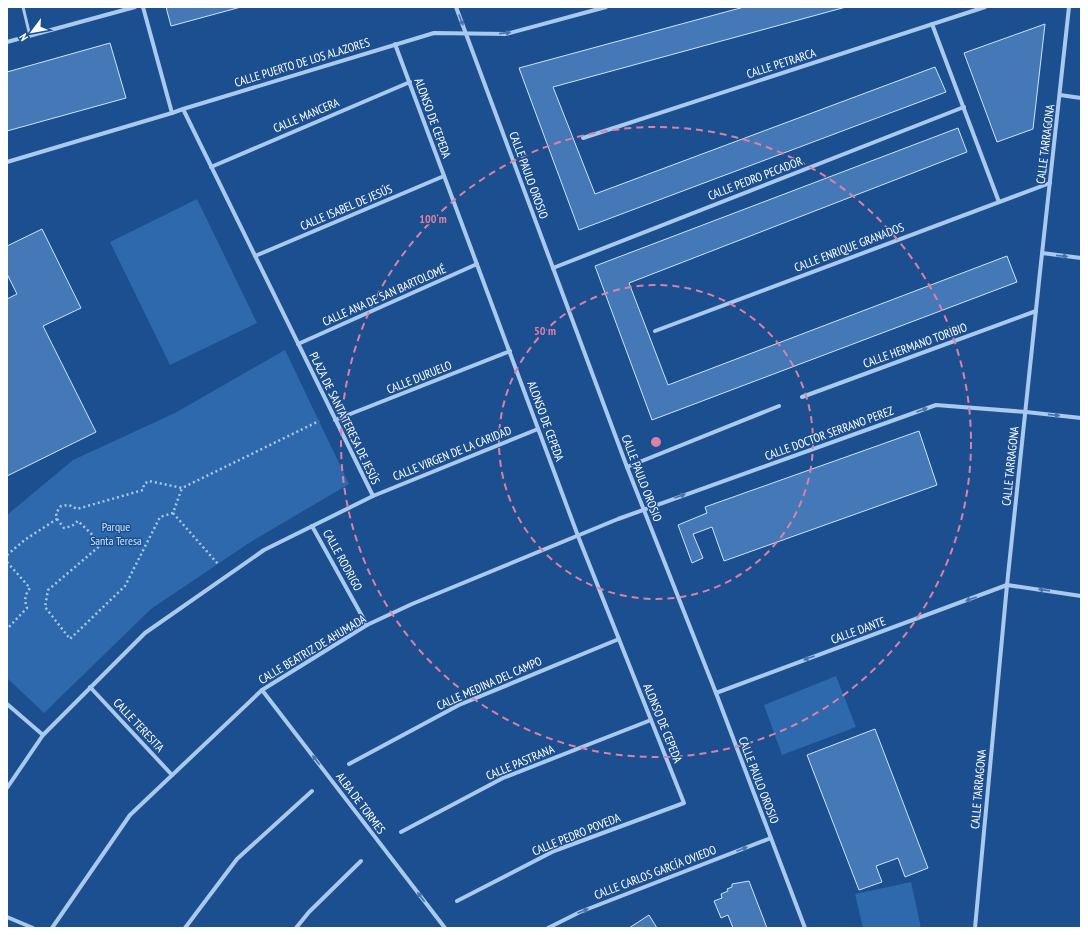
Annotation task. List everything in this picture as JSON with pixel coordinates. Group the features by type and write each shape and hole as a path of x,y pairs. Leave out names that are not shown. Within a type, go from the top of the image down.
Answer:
{"street":[{"path":"7,42 135,7"},
{"path":"143,7 172,114"},
{"name":"CALLE PAULO OROSIO","path":"456,7 627,467 716,693 805,928"},
{"name":"CALLE PUERTO DE LOS ALAZORES","path":"7,162 172,114 183,109 434,33 506,34 606,7"},
{"name":"CALLE PETRARCA","path":"584,138 985,7"},
{"name":"CALLE TARRAGONA","path":"975,928 1007,585 1069,7"},
{"path":"932,24 999,202"},
{"name":"ALONSO DE CEPEDA","path":"395,44 578,536 684,804"},
{"name":"CALLE MANCERA","path":"211,167 410,82"},
{"path":"1060,95 1081,98"},
{"name":"CALLE PEDRO PECADOR","path":"553,268 964,107"},
{"name":"PLAZA DE SANTA TERESA DE JESÚS","path":"7,788 43,735 145,633 264,550 373,496 183,109"},
{"name":"CALLE ISABEL DE JESÚS","path":"255,256 444,176"},
{"name":"CALLE ENRIQUE GRANADOS","path":"655,331 1050,183"},
{"path":"1042,254 1081,258"},
{"name":"CALLE ANA DE SAN BARTOLOMÉ","path":"298,344 477,264"},
{"name":"CALLE HERMANO TORIBIO","path":"802,397 1036,311"},
{"name":"CALLE DURUELO","path":"335,420 510,351"},
{"name":"CALLE DOCTOR SERRANO PEREZ","path":"644,510 936,405 1081,418"},
{"path":"627,467 779,406"},
{"name":"CALLE VIRGEN DE LA CARIDAD","path":"373,496 538,429"},
{"name":"CALLE BEATRIZ DE AHUMADA","path":"52,928 130,815 262,690 367,625 412,604 644,510"},
{"name":"CALLE RODRIGO","path":"312,526 367,625"},
{"path":"1007,585 1081,596"},
{"name":"CALLE DANTE","path":"716,693 1007,585"},
{"name":"CALLE MEDINA DEL CAMPO","path":"350,764 459,705 619,639"},
{"name":"CALLE TERESITA","path":"90,688 172,775"},
{"name":"ALBA DE TORMES","path":"262,690 444,928"},
{"path":"7,704 43,735"},
{"name":"CALLE PASTRANA","path":"401,832 503,778 651,720"},
{"path":"185,928 237,859 312,791"},
{"name":"CALLE PEDRO POVEDA","path":"456,900 554,851 684,804"},
{"name":"CALLE CARLOS GARCÍA OVIEDO","path":"548,928 580,912 771,838"},
{"path":"296,928 309,912 361,861"},
{"path":"7,917 33,928"}],"lane":[{"path":"23,7 30,36"}],"path":[{"path":"173,513 160,517 125,586 70,639 45,607 48,590 102,544 78,522 72,526 64,528 57,519 56,513 61,506 69,505 77,510 143,490 144,484 149,481 182,488 319,421"},
{"path":"173,513 182,488"},
{"path":"173,513 218,564"},
{"path":"7,556 26,539 57,519"},
{"path":"7,562 30,588 25,594 27,608 7,629"}],"green space":[{"path":"197,199 257,323 170,365 110,242"},
{"name":"Parque Santa Teresa","path":"285,350 349,484 249,543 151,609 44,713 7,678 7,515 73,460 175,413"},
{"path":"836,676 856,727 782,755 764,705"},
{"path":"911,882 921,928 863,928 855,894"}],"building":[{"path":"166,7 241,7 171,26"},
{"path":"744,7 846,7 553,87 595,194 935,67 946,92 579,230 519,68"},
{"path":"1045,24 1033,129 997,142 964,53"},
{"path":"110,43 126,98 7,131 7,72"},
{"path":"958,128 967,152 629,283 668,385 1007,256 1017,282 652,420 595,266"},
{"path":"42,229 81,308 43,326 96,432 7,476 7,299 17,294 7,274 7,246"},
{"path":"919,431 937,485 724,561 712,527 693,534 703,558 692,563 678,525 707,513 705,507"},
{"path":"875,729 928,868 905,877 898,858 876,866 882,882 859,890 807,755"},
{"path":"749,881 767,928 733,928 728,915 721,918 714,901 722,898 721,894 728,891 727,889 732,887 732,884"},
{"path":"649,915 657,928 629,928"}]}
